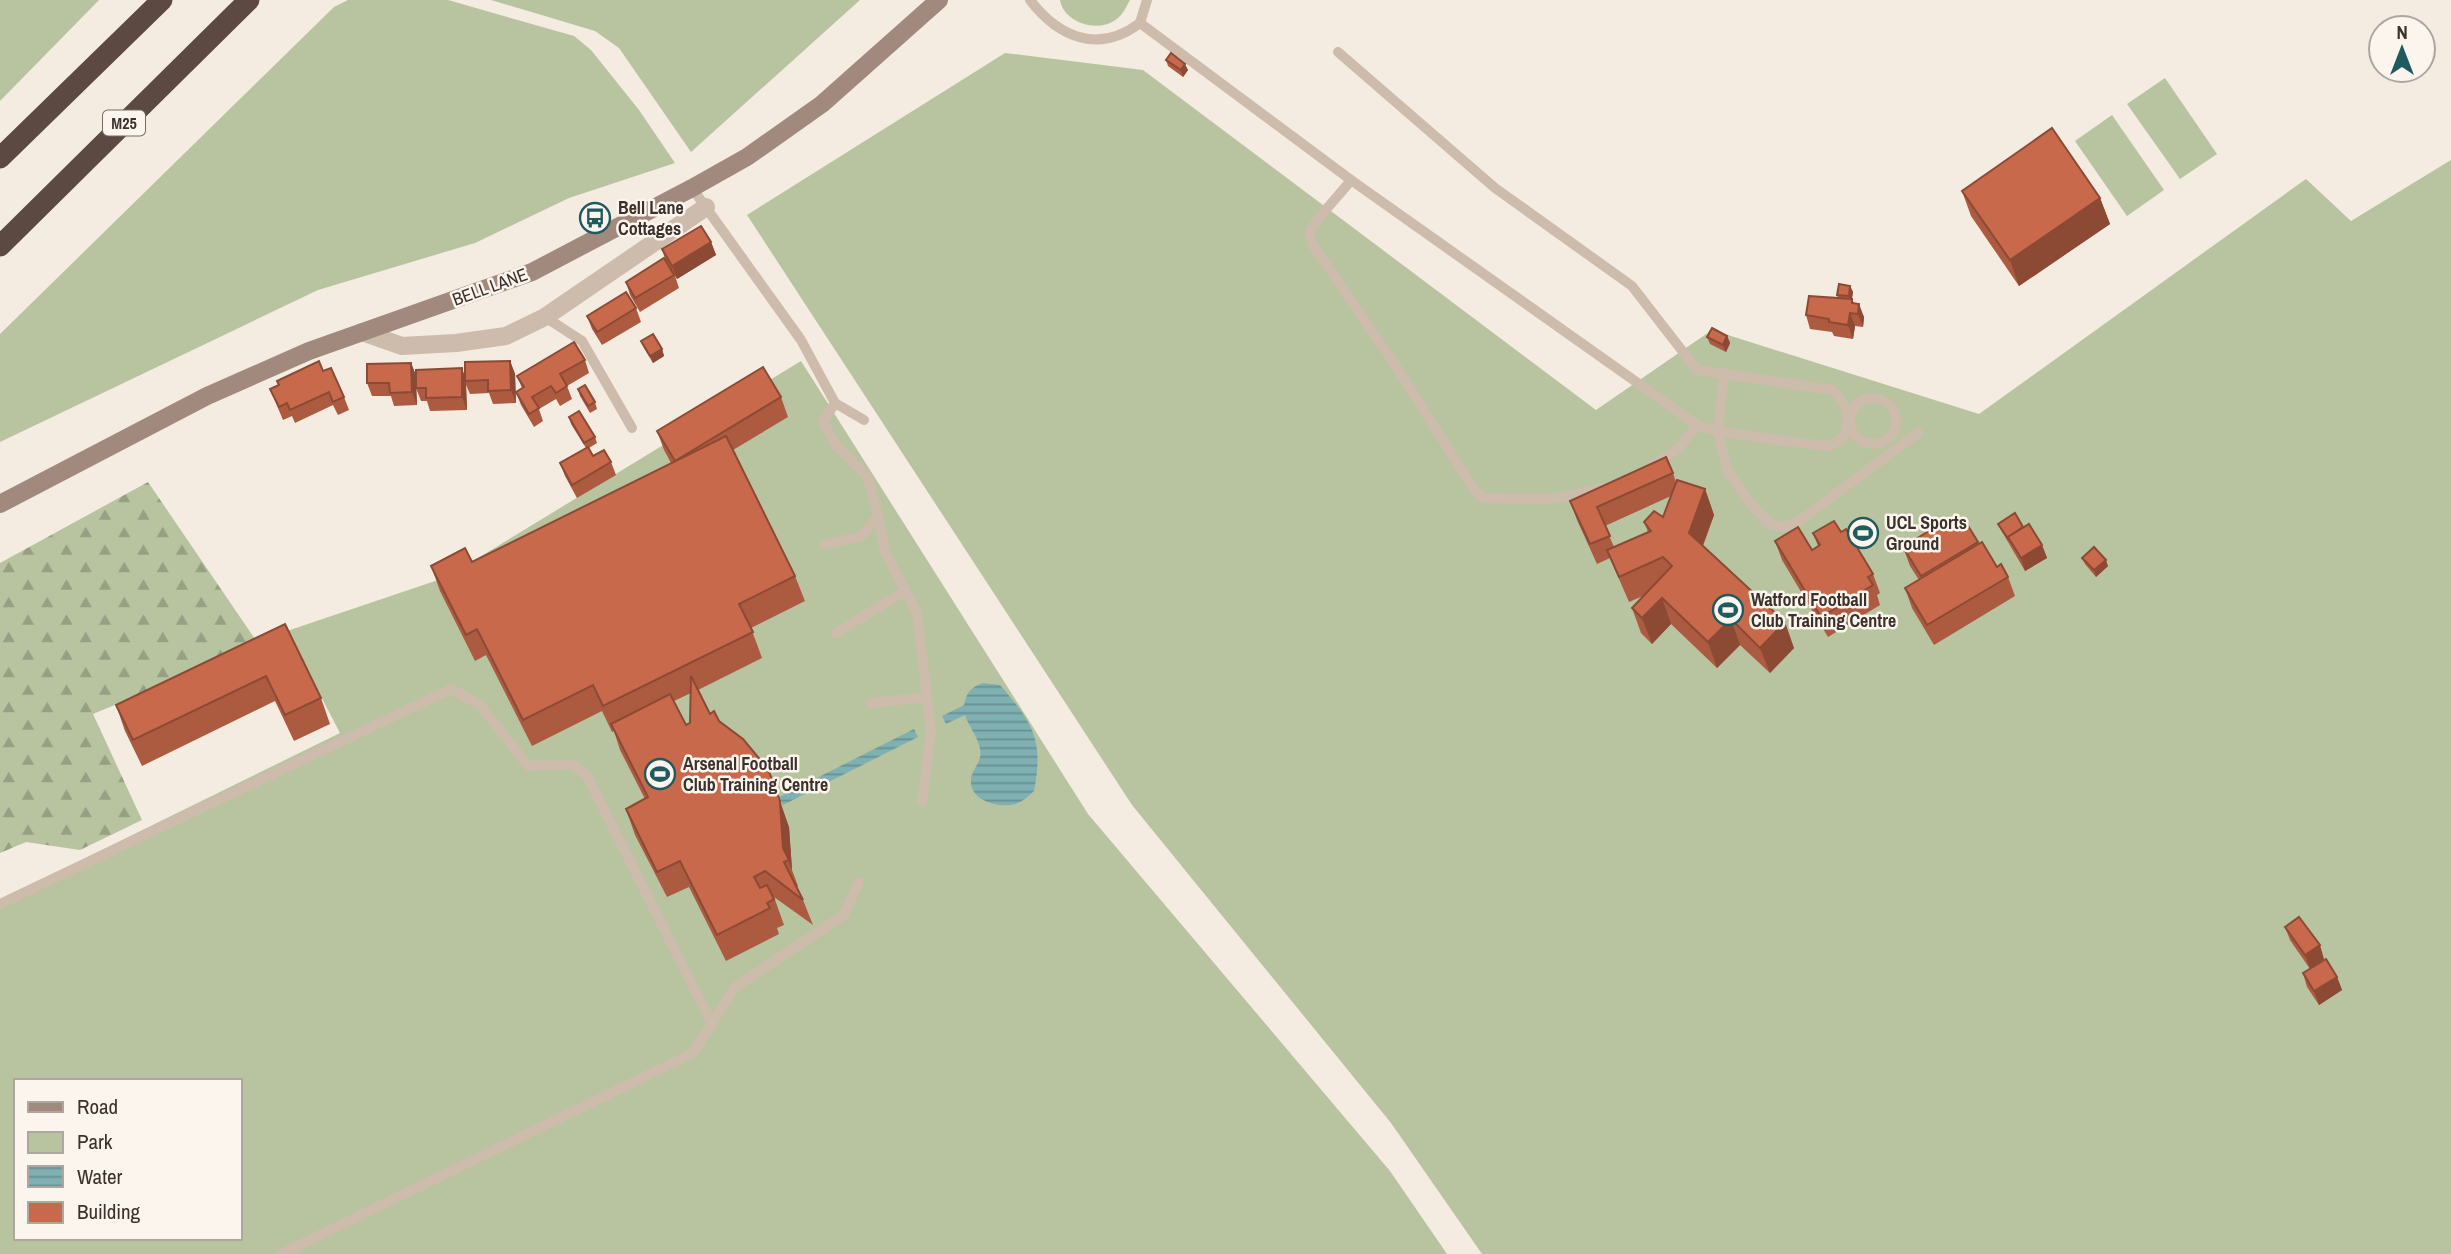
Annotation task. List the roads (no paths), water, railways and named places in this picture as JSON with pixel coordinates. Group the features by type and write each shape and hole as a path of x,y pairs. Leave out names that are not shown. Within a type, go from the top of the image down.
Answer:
{"highway":[{"path":"0,158 162,0"},
{"name":"M25","path":"0,246 249,0"}],"main road":[{"name":"BELL LANE","path":"0,504 207,396 309,351 532,272 692,188 747,157 822,104 939,0"}],"street":[{"path":"362,332 402,346 456,343 506,336 545,317 706,207"}],"lane":[{"path":"1030,0 1042,16 1062,32 1097,39 1128,32 1140,23 1147,0"},
{"path":"1140,23 1351,180 1696,425 1718,431 1830,446 1844,437 1849,417 1852,410 1863,400 1877,398 1885,401 1894,412 1895,427 1892,434 1879,443 1864,443 1852,433 1849,417 1844,403 1833,390 1697,370 1632,286 1495,188 1338,52"},
{"path":"1351,180 1334,203 1312,225 1309,234 1475,491 1485,498 1545,499 1582,494 1612,485"},
{"path":"692,188 801,340 835,403 864,420"},
{"path":"545,317 582,341 632,428"},
{"path":"1724,373 1718,431 1727,470 1770,525 1785,527 1799,522 1918,433"},
{"path":"835,403 823,422 836,445 867,476 885,552 917,612 931,731 922,802"},
{"path":"1643,471 1679,448 1696,425"},
{"path":"824,545 862,536 878,515"},
{"path":"835,633 905,590"},
{"path":"0,904 451,689 480,705 528,766 573,764 587,776 712,1024"},
{"path":"871,703 927,697"},
{"path":"281,1254 693,1053 735,987 844,915 859,882"}],"water":[{"path":"983,683 1000,685 1021,710 1036,745 1038,758 1034,791 1024,800 1011,805 985,801 974,792 971,779 980,757 977,740 965,715 946,724 942,716 964,705 970,691"},
{"path":"914,729 918,737 783,805 779,797"}],"place":[{"name":"Bell Lane Cottages","path":"595,218"},
{"name":"UCL Sports Ground","path":"1863,533"},
{"name":"Watford Football Club Training Centre","path":"1728,610"},
{"name":"Arsenal Football Club Training Centre","path":"660,774"}]}
